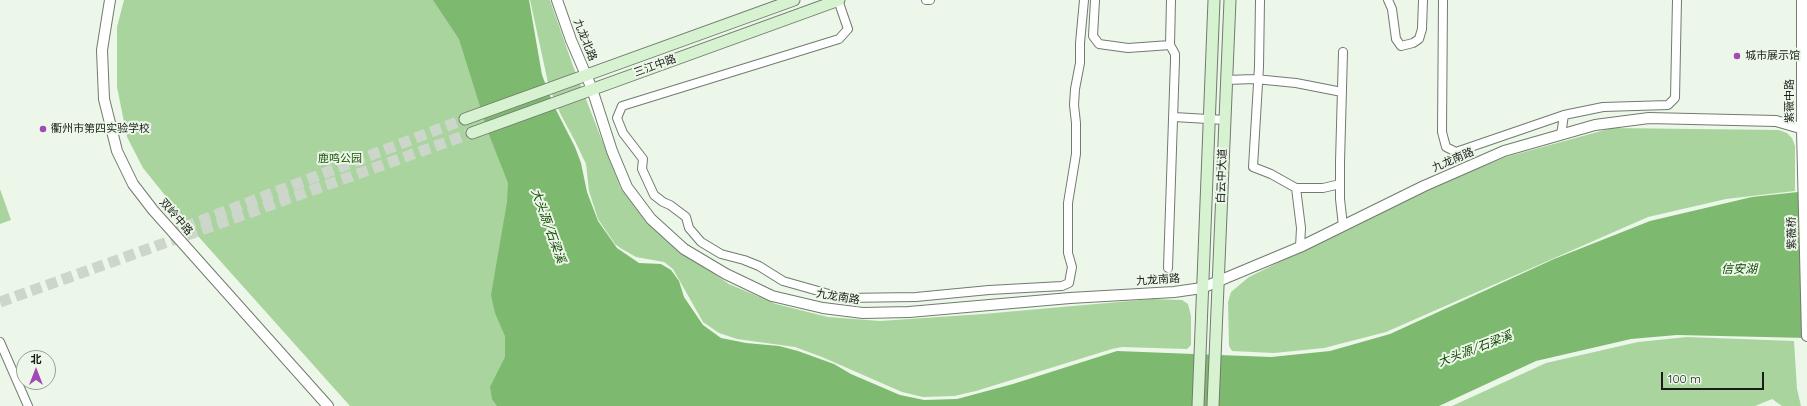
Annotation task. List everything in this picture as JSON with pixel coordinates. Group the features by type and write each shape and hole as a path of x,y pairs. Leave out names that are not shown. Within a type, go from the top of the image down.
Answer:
{"main road":[{"name":"三江中路","path":"465,119 794,0"},
{"name":"三江中路","path":"472,133 839,0"},
{"name":"白云中大道","path":"1198,406 1214,0"},
{"name":"白云中大道","path":"1213,406 1230,0"}],"street":[{"name":"双岭中路","path":"110,0 102,50 104,99 117,151 133,184 153,210 328,406"},
{"name":"九龙北路","path":"557,0 571,40 592,89"},
{"path":"839,0 848,29 839,39 622,106 617,118 623,134 643,159 642,169 654,195 686,217 689,228 701,242 721,254 744,260 759,266 783,281 843,298 916,297 989,290 1062,286 1069,283 1072,267 1068,253 1068,203 1076,154 1076,124 1074,105 1075,89 1080,63 1080,43 1084,0"},
{"path":"1095,0 1093,36 1099,44 1128,48 1170,45"},
{"path":"1168,268 1175,57 1170,45 1171,0"},
{"path":"1260,0 1259,79 1253,167 1272,174 1296,188 1323,188 1340,184"},
{"path":"1388,0 1392,9 1396,39 1401,46 1413,43 1419,39 1422,29 1423,0"},
{"path":"1443,0 1442,132 1446,147 1456,152 1564,115 1603,107 1668,105 1675,98 1677,0"},
{"name":"紫薇中路","path":"1802,0 1804,130"},
{"path":"1343,52 1340,184 1343,226"},
{"path":"1226,80 1259,79 1296,83 1342,92"},
{"name":"九龙南路","path":"592,89 612,151 627,187 651,219 684,249 726,274 772,296 823,308 864,313 916,311 990,304 1165,293 1202,288 1300,247 1424,186 1500,153 1595,125 1649,118 1776,121 1804,130"},
{"path":"1561,134 1564,115"},
{"path":"1174,117 1225,120"},
{"name":"紫薇桥","path":"1804,130 1807,336"},
{"path":"1296,188 1301,228 1300,247"},
{"path":"989,290 990,304"},
{"path":"0,342 28,406"}],"green space":[{"name":"鹿鸣公园","path":"124,0 439,0 464,36 514,179 508,406 350,406 197,235 143,168 127,137 117,87 117,27"},
{"path":"530,0 550,0 573,66 621,189 642,213 695,261 729,284 776,304 828,317 880,321 983,314 1152,299 1182,300 1188,304 1191,316 1191,345 1187,349 1122,347 976,391 954,396 923,397 902,392 822,357 795,347 737,339 719,333 703,322 673,269 664,262 636,257 622,249 615,244 598,219 589,191 586,164 561,115 549,87"},
{"path":"1612,128 1779,130 1787,133 1792,138 1795,146 1795,191 1726,199 1648,217 1386,332 1324,348 1274,353 1232,351 1229,346 1228,302 1231,292 1249,277 1425,190 1506,157"},
{"path":"0,189 11,220 0,224"},
{"path":"1687,337 1794,341 1797,389 1801,406 1782,406 1772,399 1755,406 1452,406 1546,363 1638,342"}],"water":[{"path":"433,0 529,0 542,75 554,106 575,147 581,163 587,192 598,221 617,248 639,263 661,264 671,270 679,281 684,297 703,325 721,338 746,343 779,346 798,351 834,364 851,374 900,395 924,400 957,399 1013,384 1117,351 1271,357 1330,351 1390,334 1554,259 1650,221 1752,197 1807,191 1807,338 1677,335 1631,339 1536,361 1439,406 497,406 492,399 490,387 505,357 505,336 495,313 491,295 507,202 508,183 488,132 459,39"}],"tunnel":[{"path":"169,233 465,119"},
{"path":"0,302 472,133"}],"place":[{"name":"城市展示馆","path":"1737,56"},
{"name":"衢州市第四实验学校","path":"43,129"}],"water label":[{"name":"大头源/石梁溪","path":"548,226"},
{"name":"信安湖","path":"1739,269"},
{"name":"大头源/石梁溪","path":"1475,349"}]}
